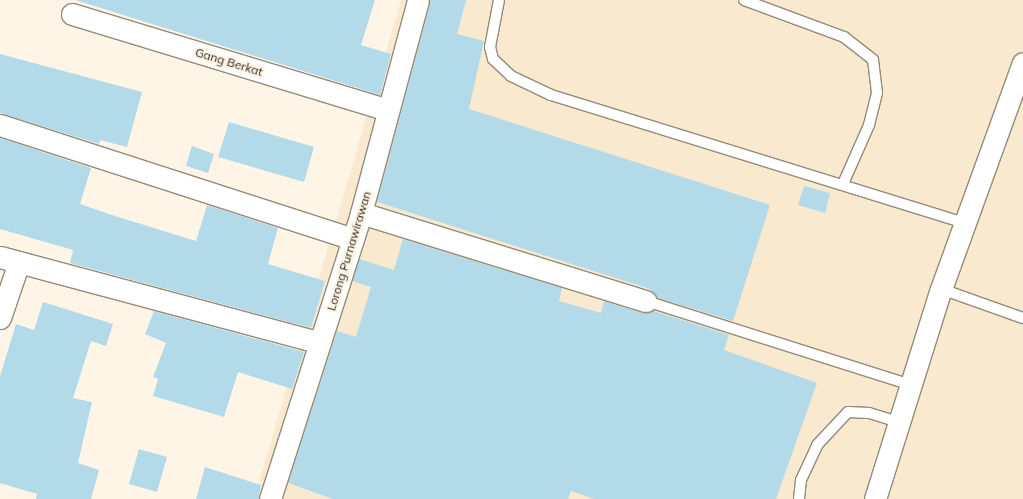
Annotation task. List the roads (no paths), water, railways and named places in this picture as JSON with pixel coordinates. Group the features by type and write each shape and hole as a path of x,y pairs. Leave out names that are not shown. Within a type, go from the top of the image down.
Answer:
{"street":[{"name":"Lorong Purnawirawan","path":"270,499 362,213 413,1"},
{"name":"Gang Berkat","path":"72,14 387,110"},
{"path":"875,499 941,290 1023,63"},
{"path":"0,125 354,239"},
{"path":"362,213 646,301"},
{"path":"0,318 10,259 320,343"}],"lane":[{"path":"499,0 490,46 493,59 511,76 551,95 965,223"},
{"path":"744,0 844,37 873,60 878,75 871,117 843,184"},
{"path":"941,290 1023,318"},
{"path":"646,301 911,385"},
{"path":"799,499 801,480 818,445 848,412 869,413 899,422"}]}
